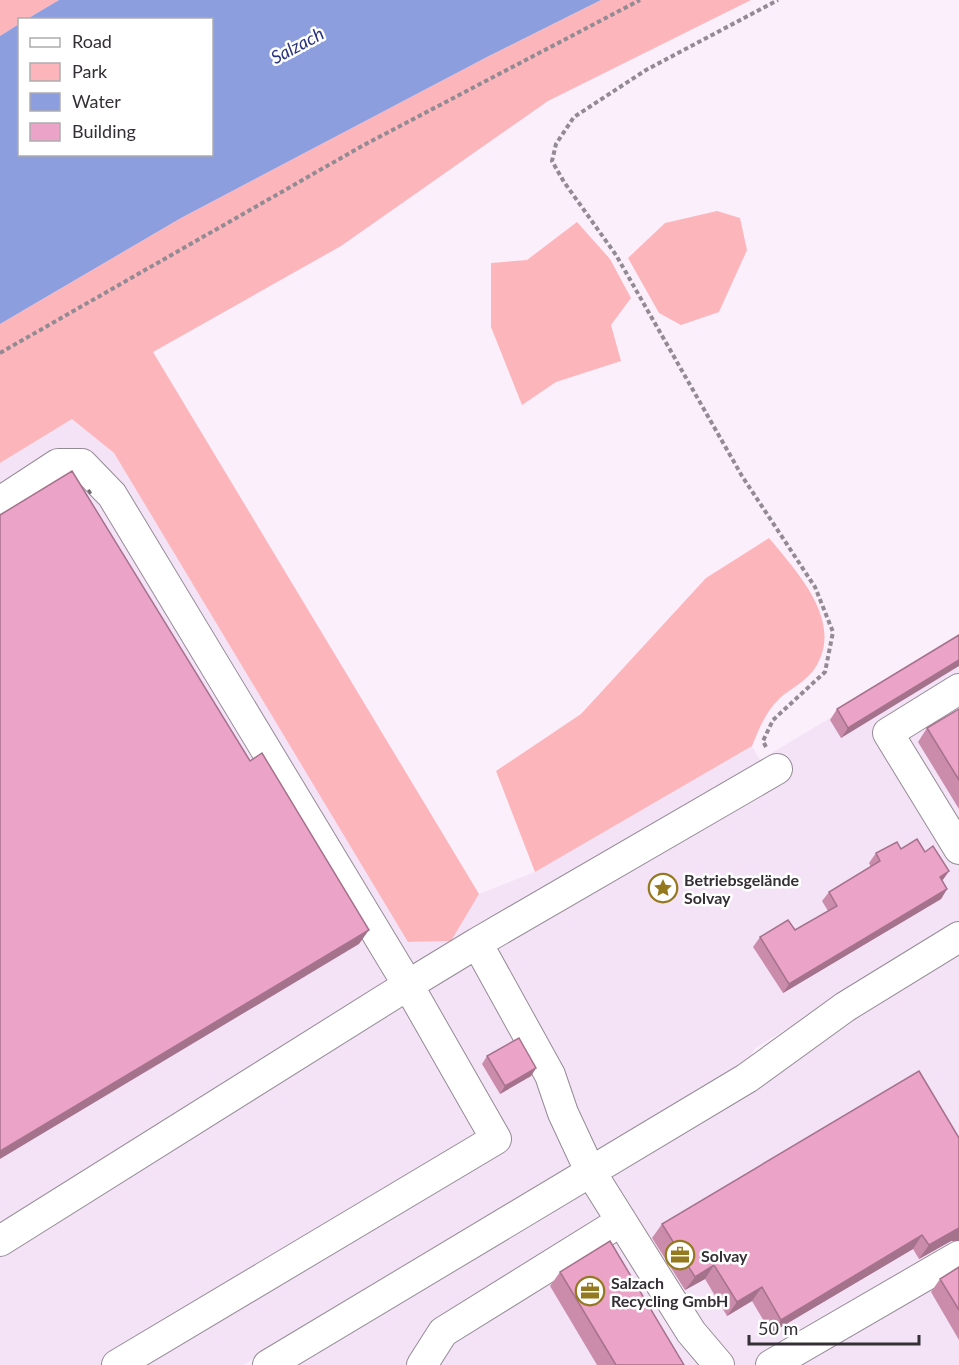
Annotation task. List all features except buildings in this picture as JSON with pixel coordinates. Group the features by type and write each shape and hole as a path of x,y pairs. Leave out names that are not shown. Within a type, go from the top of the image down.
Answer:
{"lane":[{"path":"0,502 58,464 82,464 112,495 408,985 496,1139 117,1365"},
{"path":"959,689 888,733 959,849"},
{"path":"0,1241 477,943 777,769"},
{"path":"268,1365 747,1078 845,1007 959,937"},
{"path":"477,943 550,1075 563,1113 590,1171 691,1332 718,1365"},
{"path":"422,1365 443,1332 620,1222"},
{"path":"789,1361 959,1256"}],"path":[{"path":"0,353 362,146 640,0"},
{"path":"777,769 763,741 773,720 825,672 833,632 814,587 742,476 616,255 564,182 552,161 556,144 574,117 646,69 778,0"}],"shaded area":[{"path":"72,419 114,453 409,942 451,941 479,894 535,872 752,746 760,760 959,641 959,925 755,1048 747,1063 243,1365 0,1365 0,463"},
{"path":"959,948 959,1365 292,1365 826,1033"}],"green space":[{"path":"0,0 59,0 29,18 18,18 18,25 0,36"},
{"path":"601,0 751,0 548,101 341,246 153,352 479,894 451,941 408,942 114,453 72,419 0,463 0,324 181,218 487,57"},
{"path":"717,211 740,218 747,250 719,312 681,325 659,313 628,258 665,223"},
{"path":"577,222 610,259 631,298 611,325 621,361 556,382 522,405 491,327 491,263 527,260"},
{"path":"769,538 804,582 821,616 824,633 823,651 815,668 775,703 763,720 752,746 535,872 496,771 581,714 706,578"}],"water":[{"name":"Salzach","path":"59,0 601,0 487,57 181,218 0,324 0,36 18,25 18,156 213,156 213,18 29,18"}],"railway":[{"path":"73,502 94,489"}],"place":[{"name":"Betriebsgelände Solvay","path":"663,888"},
{"name":"Solvay","path":"680,1255"},
{"name":"Salzach Recycling GmbH","path":"590,1291"}]}
